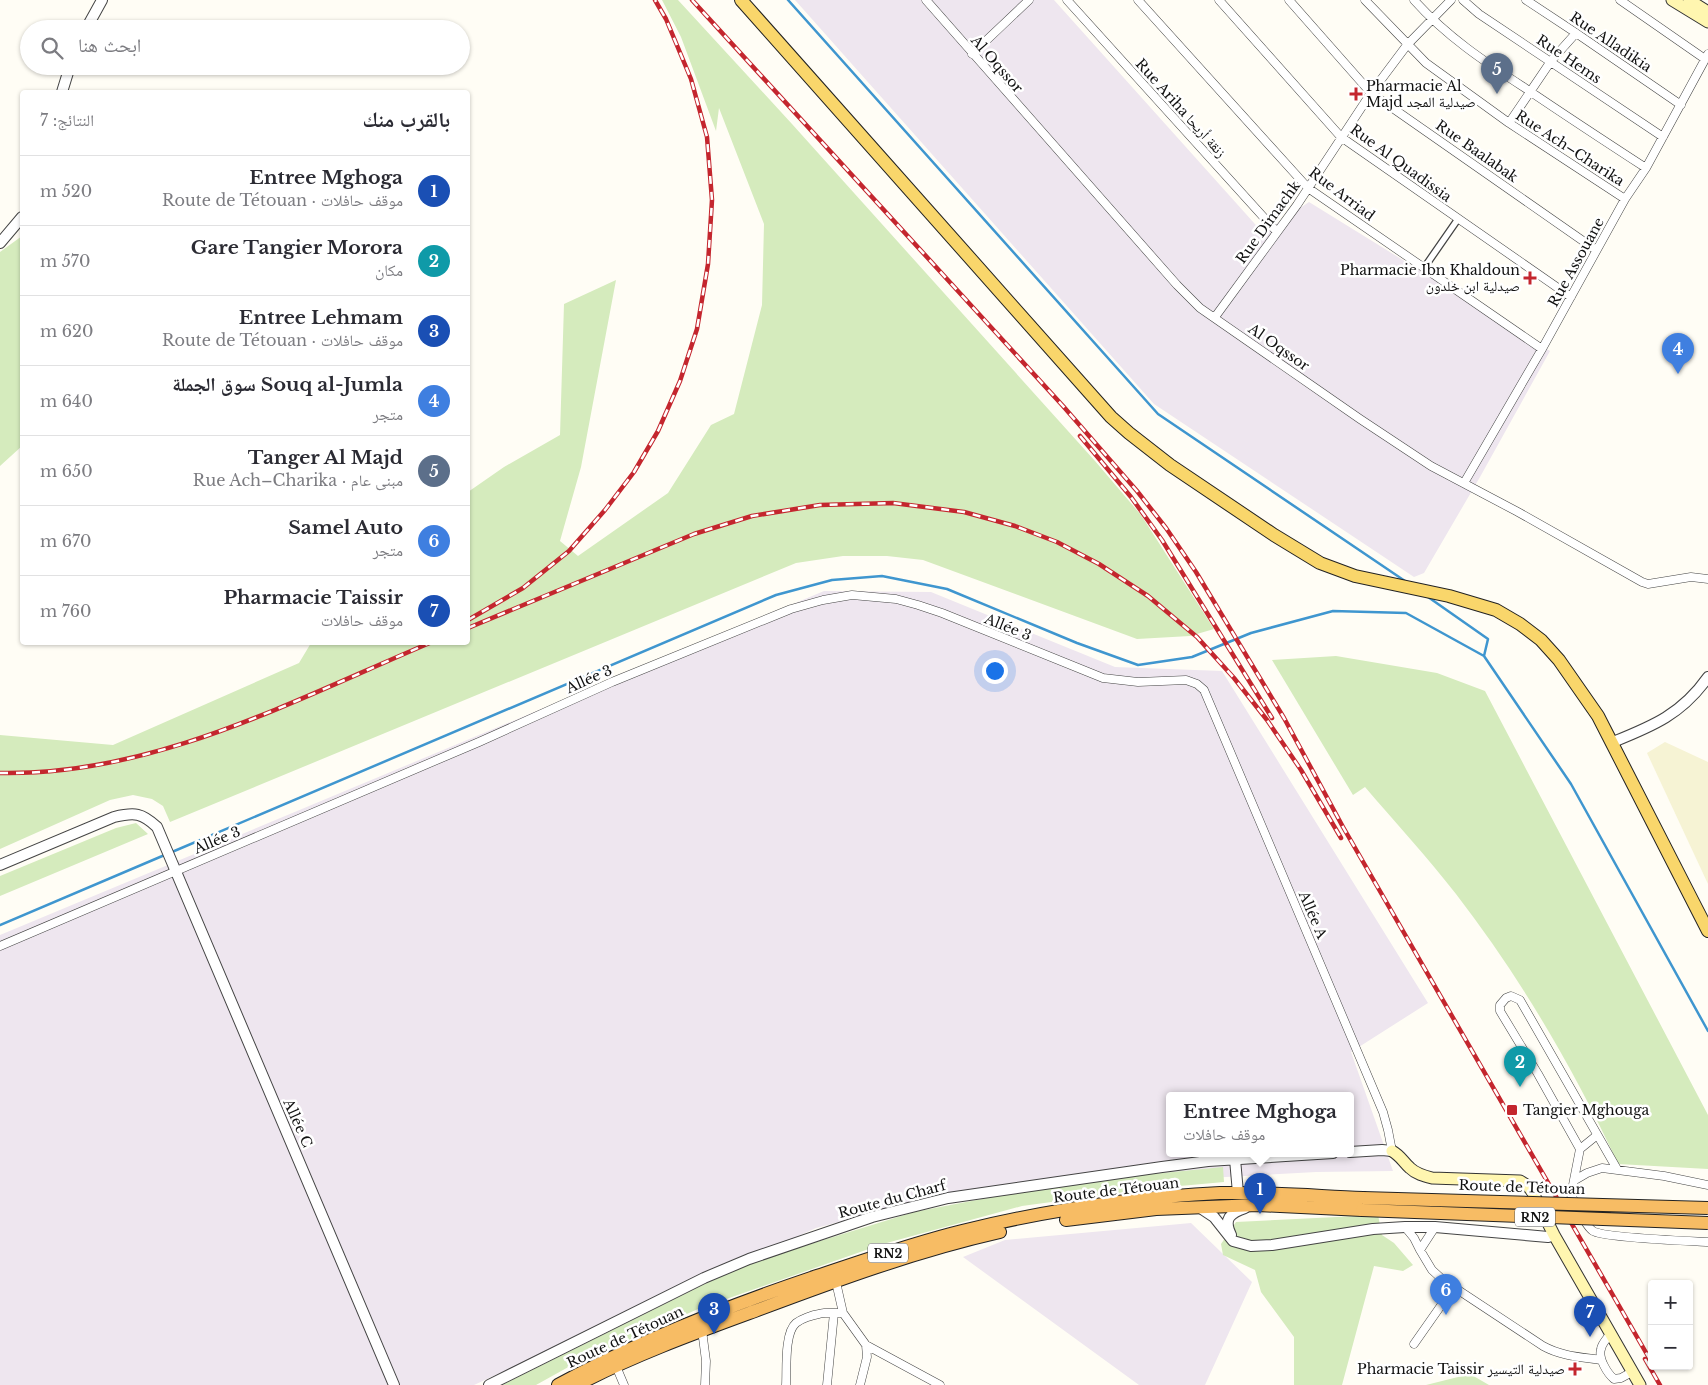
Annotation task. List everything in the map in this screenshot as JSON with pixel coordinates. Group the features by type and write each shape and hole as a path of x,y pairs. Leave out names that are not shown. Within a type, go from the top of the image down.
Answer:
{"highway":[{"name":"Route de Tétouan","path":"558,1385 625,1350 728,1307 828,1272 963,1231 1096,1206 1153,1199 1238,1193 1362,1204 1708,1223"},
{"name":"Route de Tétouan","path":"577,1385 616,1366 702,1330 937,1248 1002,1231 1080,1217 1156,1209 1258,1205 1362,1204 1708,1208"}],"main road":[{"path":"741,0 1111,417 1128,433 1170,465 1274,535 1320,563 1356,576 1449,596 1489,608 1507,616 1541,640 1559,660 1598,716 1708,931"},
{"path":"1672,0 1708,22"},
{"path":"1689,0 1708,12"},
{"path":"1392,1151 1400,1156 1411,1170 1432,1178 1506,1180 1524,1183 1533,1193 1554,1235 1640,1385"}],"street":[{"path":"91,20 102,0"},
{"name":"Al Oqssor","path":"926,0 1177,285 1200,308 1360,419 1446,474 1645,583 1691,577 1708,579"},
{"path":"972,54 1029,0"},
{"name":"Rue Ariha زنقة أريحا","path":"1067,0 1277,232"},
{"name":"Rue Arriad","path":"1138,0 1308,188 1542,349"},
{"name":"Rue Al Quadissia","path":"1219,0 1341,137 1571,297"},
{"name":"Rue Baalabak","path":"1289,0 1371,93 1596,250"},
{"name":"Rue Ach–Charika","path":"1365,0 1426,63 1509,123 1625,199"},
{"path":"1414,0 1431,19 1454,38 1530,92 1646,168"},
{"name":"Rue Dimachk","path":"1215,317 1308,188 1371,93 1407,45 1451,0"},
{"name":"Rue Hems","path":"1463,0 1479,14 1663,137"},
{"name":"Rue Alladikia","path":"1526,0 1681,105"},
{"path":"1620,0 1706,56"},
{"path":"1509,123 1551,61 1576,33"},
{"name":"Rue Assouane","path":"1464,483 1542,349 1625,199 1646,168 1706,56"},
{"path":"63,90 67,75"},
{"path":"0,243 20,219"},
{"path":"1424,268 1458,219"},
{"name":"Allée 3","path":"0,946 176,868 479,742 603,686 790,609 823,600 852,595 896,599 918,605 1103,678 1138,682 1186,680 1197,684 1204,690"},
{"path":"1612,742 1640,731 1678,711 1695,695 1708,677"},
{"name":"Allée A","path":"1204,690 1383,1112 1392,1151"},
{"name":"Allée C","path":"0,865 114,816 139,814 157,827 394,1385"},
{"path":"1617,1169 1596,1136 1520,1000 1511,996 1506,998 1500,1005 1500,1011 1580,1149 1571,1195 1589,1228 1595,1232 1614,1236 1708,1242"},
{"path":"1580,1149 1596,1136"},
{"path":"1354,1152 1392,1151"},
{"name":"Route du Charf","path":"489,1385 749,1258 872,1216 948,1198 993,1190 1180,1165 1267,1157"},
{"path":"1234,1159 1238,1193"},
{"path":"1575,1180 1602,1168 1708,1185"},
{"path":"1233,1240 1227,1227 1229,1217 1234,1212 1258,1205"},
{"path":"1199,1207 1214,1217 1233,1240 1251,1246 1374,1229 1405,1227 1548,1237 1554,1235"},
{"path":"1405,1227 1412,1234 1420,1250 1438,1276 1454,1288 1548,1349 1565,1355 1601,1360"},
{"path":"1420,1250 1435,1228"},
{"path":"827,1385 838,1313 836,1282"},
{"path":"1414,1344 1454,1288"},
{"path":"838,1313 866,1345 940,1385"},
{"path":"786,1385 788,1349 790,1335 794,1326 797,1322 819,1314 838,1313"},
{"path":"702,1330 706,1361 705,1385"},
{"path":"1610,1334 1601,1348 1601,1360 1609,1374 1614,1382 1632,1372"},
{"path":"860,1385 867,1357 866,1345"},
{"path":"616,1366 624,1385"}],"shaded area":[{"path":"795,0 1054,0 1263,233 1309,202 1550,351 1424,573 1414,577 1154,404"},
{"path":"824,591 931,592 1115,667 1222,671 1428,1003 1351,1052 1393,1171 1316,1172 955,1192 816,1228 474,1385 0,1385 0,935"},
{"path":"1665,742 1708,762 1708,884 1647,753"},
{"path":"1191,1223 1252,1282 1205,1385 1139,1385 963,1257 1005,1240"}],"green space":[{"path":"662,0 678,0 1095,461 1141,515 1214,629 1190,636 1137,639 923,560 887,556 843,556 796,563 170,822 163,806 152,799 133,795 110,800 0,849 0,735 113,745 299,663 310,645 470,645 470,491 504,467 560,435 564,304 616,280 581,467 560,541 578,556 668,493 711,425 734,414 762,305 764,224 719,108 716,131 681,37"},
{"path":"20,237 20,448 0,466 0,252"},
{"path":"1336,656 1437,673 1485,691 1708,1115 1708,1169 1618,1164 1564,1059 1502,958 1445,880 1365,787 1353,795 1272,660"},
{"path":"136,823 148,834 0,896 0,876 116,828"},
{"path":"1223,1167 1224,1182 1147,1189 1022,1206 883,1244 698,1309 572,1365 536,1385 502,1385 743,1265 914,1212 1013,1193 1142,1175"},
{"path":"1378,1215 1382,1235 1394,1243 1413,1265 1403,1271 1374,1266 1342,1385 1294,1385 1294,1337 1261,1292 1255,1270 1223,1255 1221,1244 1236,1222"},
{"path":"1470,1374 1489,1385 1426,1385"}],"waterway":[{"path":"788,0 1158,414 1405,581"},
{"path":"172,852 776,595 832,580 882,576 947,589 1077,643 1138,665 1192,657 1251,633 1333,611 1406,613 1484,656"},
{"path":"1428,597 1488,639 1484,656 1571,784 1708,1031"},
{"path":"0,925 167,854"}],"railway":[{"path":"470,619 523,588 569,551 605,510 634,472 658,431 680,381 697,329 708,264 712,200 707,137 691,79 666,19 655,0"},
{"path":"692,0 1063,406 1137,491 1166,528 1196,572 1284,718 1343,827 1648,1356"},
{"path":"1080,436 1131,497 1162,540 1272,718"},
{"path":"470,627 694,534 752,516 820,505 893,503 964,512 1015,526 1057,542 1099,564 1148,596 1197,637 1234,678 1267,720 1301,770 1341,838"},
{"path":"0,773 57,771 113,762 168,748 275,710 425,645"},
{"path":"1645,1359 1660,1385"}],"place":[{"name":"Pharmacie Al Majd صيدلية المجد","path":"1356,94"},
{"name":"Tanger Al Majd","path":"1497,94"},
{"name":"Pharmacie Ibn Khaldoun صيدلية ابن خلدون","path":"1530,278"},
{"name":"Souq al-Jumla سوق الجملة","path":"1678,374"},
{"name":"Gare Tangier Morora","path":"1520,1087"},
{"name":"Tangier Mghouga","path":"1512,1110"},
{"name":"Entree Mghoga","path":"1260,1214"},
{"name":"Samel Auto","path":"1446,1315"},
{"name":"Entree Lehmam","path":"714,1334"},
{"name":"Pharmacie Taissir","path":"1590,1337"},
{"name":"Pharmacie Taissir صيدلية التيسير","path":"1575,1369"}]}
